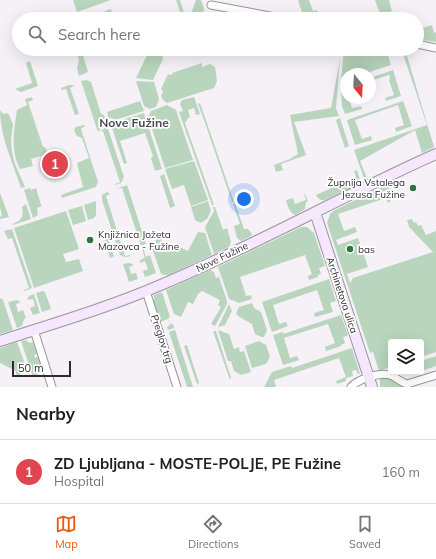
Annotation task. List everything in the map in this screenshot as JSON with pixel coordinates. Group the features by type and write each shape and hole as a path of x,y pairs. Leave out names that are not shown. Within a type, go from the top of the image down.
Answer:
{"street":[{"path":"211,5 248,12"},
{"path":"424,45 436,48"},
{"name":"Nove Fužine","path":"0,341 146,291 189,273 436,154"},
{"name":"Archinetova ulica","path":"315,212 371,382"},
{"name":"Preglov trg","path":"146,291 177,387"},
{"path":"34,330 52,387"},
{"path":"352,387 358,381 371,382 382,374 388,375 407,384 436,375"}],"green space":[{"path":"73,0 111,0 77,12"},
{"path":"176,0 180,0 184,12 180,12"},
{"path":"196,0 201,0 204,8 203,12 192,12"},
{"path":"298,0 309,0 313,11 317,10 318,12 302,12"},
{"path":"375,0 389,0 392,11 379,12"},
{"path":"111,9 112,12 103,12"},
{"path":"432,25 434,33 436,32 436,42 424,40 424,27"},
{"path":"78,56 83,56 88,72 79,76 77,69 79,60"},
{"path":"147,56 162,56 163,59 153,80 136,78"},
{"path":"343,56 388,56 391,65 376,70 376,68 342,68"},
{"path":"404,56 407,56 434,147 422,153 415,130 360,161 368,180 365,181 354,150 427,125"},
{"path":"340,59 336,108 339,116 294,122 306,155 281,164 283,170 276,172 274,165 290,159 298,154 290,115 331,108"},
{"path":"30,61 38,86 21,92 15,89 32,83 26,63"},
{"path":"202,63 202,67 210,64 215,67 217,81 214,88 167,103 163,100 161,96 163,92 161,89 168,74 170,75"},
{"path":"393,70 401,96 386,101 385,98 394,95 389,80 389,75 376,79 376,76"},
{"path":"87,80 91,82 101,114 104,115 106,123 98,132 81,81"},
{"path":"136,81 154,82 159,99 156,107 150,109 144,106"},
{"path":"69,85 75,85 70,88 79,114 75,115 66,89 61,90 61,88"},
{"path":"32,97 33,100 28,102 43,147 45,147 50,160 46,162 44,155 31,159 33,166 20,169 14,147 14,132 17,110 27,105 25,99"},
{"path":"194,97 200,114 196,115 194,108 188,110 190,117 185,123 214,205 212,205 179,112 183,111 180,104 182,100"},
{"path":"140,101 144,111 115,120 108,117 107,112"},
{"path":"403,101 412,126 396,132 395,128 404,125 398,105 355,120 362,139 371,136 372,140 355,145 347,120"},
{"path":"200,103 234,202 232,202 198,104"},
{"path":"342,104 351,104 352,108 361,106 362,109 345,114"},
{"path":"167,105 176,110 193,160 165,168 148,117 151,111"},
{"path":"0,110 3,114 8,113 13,124 11,139 12,152 15,164 25,187 21,188 8,150 2,130"},
{"path":"144,113 162,169 155,171 151,158 153,156 145,133 120,141 127,163 124,164 112,128 115,122"},
{"path":"340,118 349,146 345,148 336,120"},
{"path":"85,126 81,129 98,182 96,187 62,198 61,195 83,187 77,163 89,158 82,138 77,136 74,130 76,127"},
{"path":"107,126 124,177 121,183 115,185 120,182 103,131 100,132"},
{"path":"194,161 208,200 191,206 184,185 172,189 165,169"},
{"path":"357,170 361,183 325,200 319,199 316,195 356,177 354,171"},
{"path":"164,174 175,206 170,208 160,176"},
{"path":"127,185 146,244 142,245 146,257 150,255 156,273 145,277 143,271 148,269 145,261 140,263 140,260 145,258 122,188 116,189"},
{"path":"386,185 388,186 392,196 390,202 388,203 386,198 338,214 344,231 355,227 357,232 336,240 338,245 358,238 368,267 347,274 350,283 353,278 433,252 409,227 407,220 412,219 418,226 421,225 426,235 436,231 436,352 424,356 424,339 388,339 388,368 379,371 373,352 370,353 327,223 330,214 335,210"},
{"path":"30,188 31,190 36,188 42,206 37,208 38,215 33,218 24,190"},
{"path":"107,192 110,194 106,196 125,256 131,256 125,257 120,255 102,200 102,195"},
{"path":"0,193 9,217 0,219 2,215 0,208"},
{"path":"304,194 308,201 306,202 305,209 295,215 290,211 286,200 293,198 295,204 306,200"},
{"path":"96,201 96,215 94,218 88,220 84,205"},
{"path":"208,201 211,211 207,219 201,223 195,220 191,207"},
{"path":"235,203 244,229 248,229 252,234 241,241 237,238 234,226 240,224 233,204"},
{"path":"26,204 31,219 13,225 22,217 22,207"},
{"path":"82,206 86,221 73,225 68,210"},
{"path":"213,207 215,207 223,230 227,228 231,242 229,247 214,254 205,227 214,211"},
{"path":"66,211 79,249 63,254 66,262 79,259 83,271 34,288 14,228"},
{"path":"101,219 114,256 110,258 104,238 107,237"},
{"path":"301,227 307,227 314,233 325,266 319,268 321,274 318,275 318,277 309,280 308,276 312,274 305,255 240,277 246,296 251,295 252,299 239,303 229,299 218,267"},
{"path":"12,229 32,288 24,291 29,288 12,238 8,239 4,231"},
{"path":"198,232 205,233 212,255 169,275 161,274 152,248 158,236 162,238 161,241 172,246 173,244 188,251"},
{"path":"129,263 134,265 129,267 131,274 136,273 138,279 129,282 123,264"},
{"path":"210,270 214,272 216,278 219,277 227,301 227,304 215,326 211,324 221,307 218,305 220,300 202,291 198,294 193,304 188,302 181,317 174,314 166,290"},
{"path":"329,279 336,301 330,303 333,312 315,317 314,313 324,310 317,290 273,305 279,324 286,322 288,326 272,332 262,302"},
{"path":"43,291 45,292 51,309 42,312 36,293"},
{"path":"162,292 170,317 168,318 170,324 173,324 174,328 168,330 167,327 170,325 168,319 160,322 154,304 154,295"},
{"path":"34,294 40,313 33,315 30,308 35,306 33,299 27,300 29,296"},
{"path":"0,298 3,300 13,330 0,334"},
{"path":"17,300 21,302 16,304 18,312 23,310 26,318 24,319 22,326 17,328 8,302"},
{"path":"252,303 254,308 261,312 267,330 264,337 255,334 252,324 238,316 236,313 239,307"},
{"path":"229,304 232,311 225,325 218,327"},
{"path":"341,315 348,335 343,337 345,343 341,346 326,351 325,347 335,343 328,324 284,338 290,358 297,356 299,360 283,365 273,335 283,332 283,334"},
{"path":"175,330 193,387 187,387 169,332"},
{"path":"218,330 229,334 234,349 239,347 240,352 244,351 251,372 241,375 234,371 231,361 228,361"},
{"path":"213,331 216,331 231,378 230,380"},
{"path":"25,340 30,343 33,342 37,354 34,355 35,358 38,357 41,366 36,368 38,375 33,377 21,341"},
{"path":"259,341 266,345 270,357 266,364 252,368 245,346"},
{"path":"17,342 25,364 19,376 16,374 16,371 0,363 0,348"},
{"path":"187,345 199,383 197,384 184,346"},
{"path":"352,348 360,374 358,374 356,370 352,371 353,376 346,378 346,381 337,384 336,381 346,377 339,358 274,380 276,387 264,387 272,372 291,366 292,368"},
{"path":"436,356 436,366 424,370 424,360"},
{"path":"383,377 388,378 404,387 380,387 380,379"}],"place":[{"name":"ZD Ljubljana - MOSTE-POLJE, PE Fužine","path":"55,164"},
{"name":"Župnija Vstalega Jezusa Fužine","path":"413,188"},
{"name":"Knjižnica Jožeta Mazovca - Fužine","path":"90,240"},
{"name":"bas","path":"350,249"}],"district":[{"name":"Nove Fužine","path":"134,122"}]}
